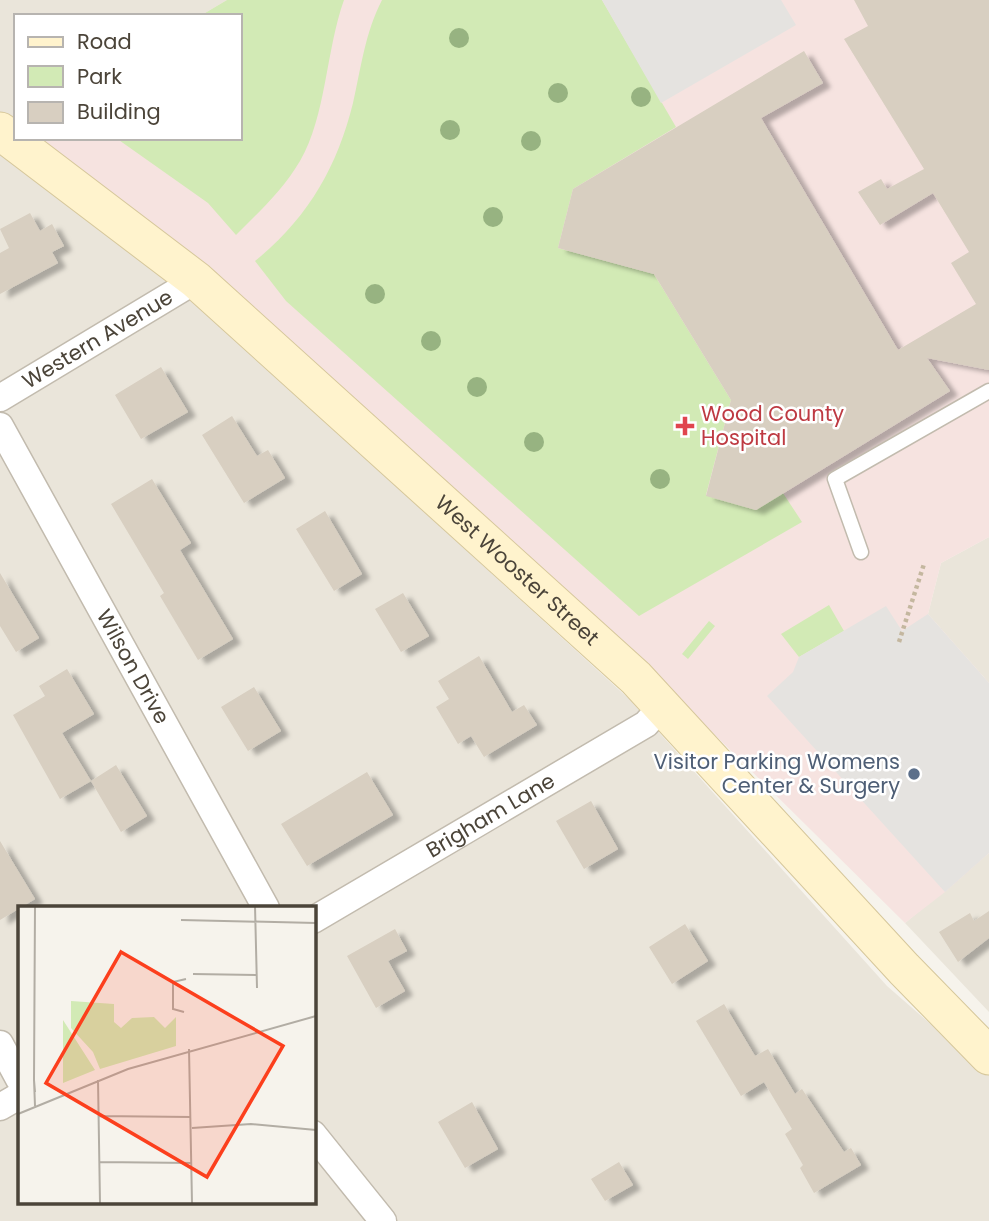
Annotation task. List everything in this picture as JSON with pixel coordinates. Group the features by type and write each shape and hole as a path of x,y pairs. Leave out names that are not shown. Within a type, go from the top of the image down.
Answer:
{"main road":[{"name":"West Wooster Street","path":"0,131 196,280 352,417 663,705 904,969 989,1055"}],"street":[{"name":"Western Avenue","path":"0,398 196,280"},
{"name":"Wilson Drive","path":"0,426 265,906"},
{"name":"Brigham Lane","path":"315,919 646,724 663,705"},
{"path":"0,1044 18,1077"},
{"path":"0,1107 18,1097"},
{"path":"315,1136 383,1221"}],"lane":[{"path":"860,552 835,479 989,391"}],"path":[{"path":"899,642 924,564"}],"shaded area":[{"path":"0,0 227,0 203,14 14,14 14,122 0,112"},
{"name":"Wood County Hospital","path":"227,0 989,0 989,537 941,563 928,614 989,683 989,853 905,923 621,642 37,140 242,140 242,14 203,14"},
{"path":"602,0 781,0 796,25 661,103"},
{"path":"0,150 202,309 629,699 887,986 989,1075 989,1221 0,1221"},
{"path":"989,537 989,683 928,614 941,563"},
{"name":"Visitor Parking Womens Center & Surgery","path":"886,606 902,631 928,614 989,683 989,853 945,892 767,696 793,672 799,657"},
{"path":"989,853 989,1012 905,923"}],"green space":[{"path":"227,0 344,0 333,40 321,104 309,144 286,182 236,235 208,203 119,140 242,140 242,14 203,14"},
{"path":"382,0 602,0 676,127 573,189 558,248 654,274 731,400 706,495 756,510 783,493 802,522 639,616 286,301 255,261 305,210 329,170 346,127 367,38"},
{"path":"829,605 844,631 799,657 781,634"},
{"path":"709,621 715,626 688,659 682,654"}],"building":[{"path":"854,0 989,0 989,370 927,358 950,391 756,510 706,496 731,400 654,274 558,248 573,189 804,51 823,83 761,118 898,350 976,304 951,263 969,252 933,193 880,225 858,192 881,179 887,189 924,169 844,39 868,26"},
{"path":"30,213 40,231 52,224 64,246 52,252 58,263 0,294 0,253 9,248 0,229"},
{"path":"161,367 188,412 141,439 115,395"},
{"path":"232,416 257,456 268,450 285,478 244,503 202,435"},
{"path":"152,479 191,543 180,550 233,639 198,660 160,596 164,593 111,504"},
{"path":"325,511 362,574 334,591 296,529"},
{"path":"0,573 39,638 16,652 0,626"},
{"path":"403,593 429,636 401,652 375,609"},
{"path":"479,656 512,712 524,705 537,725 484,757 471,736 458,744 436,707 449,699 438,681"},
{"path":"67,669 94,714 62,733 91,781 60,799 13,715 45,696 39,686"},
{"path":"254,687 281,731 248,751 221,707"},
{"path":"116,765 147,816 121,832 91,781"},
{"path":"367,772 393,815 307,866 281,824"},
{"path":"591,801 618,849 584,869 556,821"},
{"path":"0,841 35,899 18,906 18,909 0,920"},
{"path":"989,911 989,938 958,962 939,932 970,913 974,921"},
{"path":"685,924 708,961 672,984 649,947"},
{"path":"395,929 407,951 388,961 405,991 376,1008 347,956"},
{"path":"724,1004 755,1056 768,1049 795,1094 802,1089 844,1152 851,1148 861,1165 814,1193 800,1168 803,1165 785,1134 792,1129 764,1082 741,1096 696,1021"},
{"path":"472,1102 498,1149 465,1168 438,1122"},
{"path":"619,1162 633,1185 605,1201 591,1179"}],"place":[{"name":"Wood County Hospital","path":"685,426"},
{"name":"Visitor Parking Womens Center & Surgery","path":"914,774"}]}
